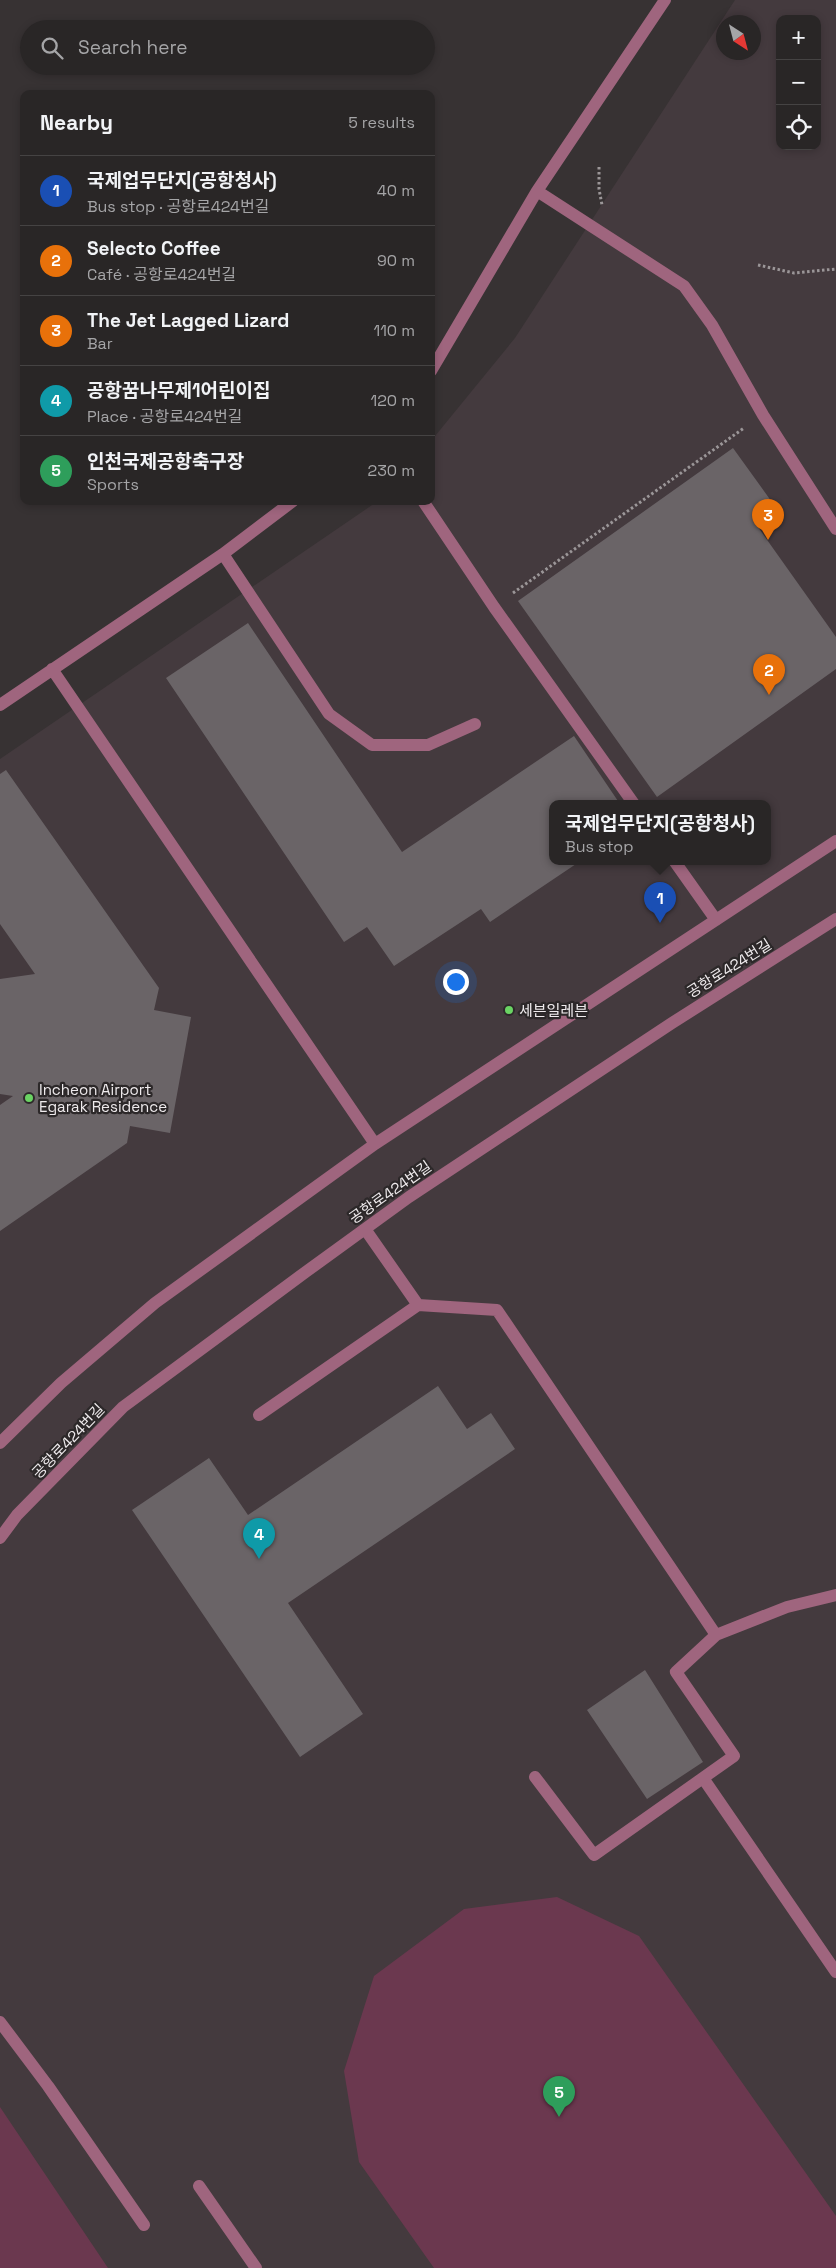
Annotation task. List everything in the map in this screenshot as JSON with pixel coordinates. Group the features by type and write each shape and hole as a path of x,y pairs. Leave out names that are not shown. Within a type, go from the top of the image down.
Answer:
{"street":[{"path":"435,364 537,190 665,0"},
{"path":"537,190 684,286 712,325 763,415 835,525"},
{"path":"0,705 223,554 288,505"},
{"path":"426,505 494,607 631,800"},
{"path":"223,554 329,714 372,745 428,745 475,724"},
{"path":"52,669 375,1144"},
{"path":"0,1443 61,1383 155,1304 375,1144 836,841"},
{"path":"677,865 716,920"},
{"name":"공항로424번길","path":"0,1538 17,1515 123,1407 417,1191 656,1034 836,919"},
{"path":"365,1229 418,1305"},
{"path":"259,1415 418,1305 497,1310 716,1635"},
{"path":"534,1777 594,1855 734,1756 676,1672 716,1635 787,1607 836,1595"},
{"path":"703,1778 836,1972"},
{"path":"0,2022 48,2086 144,2224"},
{"path":"200,2186 256,2268"}],"path":[{"path":"758,265 794,273 836,268"},
{"path":"494,607 763,415"}],"shaded area":[{"path":"735,0 836,0 836,2268 0,2268 0,759 372,505 435,505 435,436 515,338 716,29 716,60 761,60 761,15 725,15"},
{"path":"557,1897 639,1936 836,2216 836,2268 434,2268 359,2162 344,2071 374,1976 464,1909"},
{"path":"0,2107 108,2268 0,2268"}],"building":[{"path":"733,448 774,505 753,520 836,637 836,669 657,797 518,601"},
{"path":"248,623 402,852 574,736 617,800 549,800 549,865 575,865 490,922 481,909 394,966 367,927 344,942 166,678"},
{"path":"6,770 159,988 154,1010 191,1017 170,1133 130,1126 127,1143 0,1231 0,1105 13,1096 0,1094 0,979 35,974 0,924 0,774"},
{"path":"438,1386 467,1429 491,1413 515,1449 288,1603 363,1714 300,1757 132,1510 209,1458 248,1515"},
{"path":"645,1670 703,1762 647,1799 587,1710"}],"place":[{"name":"The Jet Lagged Lizard","path":"768,540"},
{"name":"Selecto Coffee","path":"769,695"},
{"name":"국제업무단지(공항청사)","path":"660,923"},
{"name":"세븐일레븐","path":"509,1010"},
{"name":"Incheon Airport Egarak Residence","path":"29,1098"},
{"name":"공항꿈나무제1어린이집","path":"259,1559"},
{"name":"인천국제공항축구장","path":"559,2117"}]}
